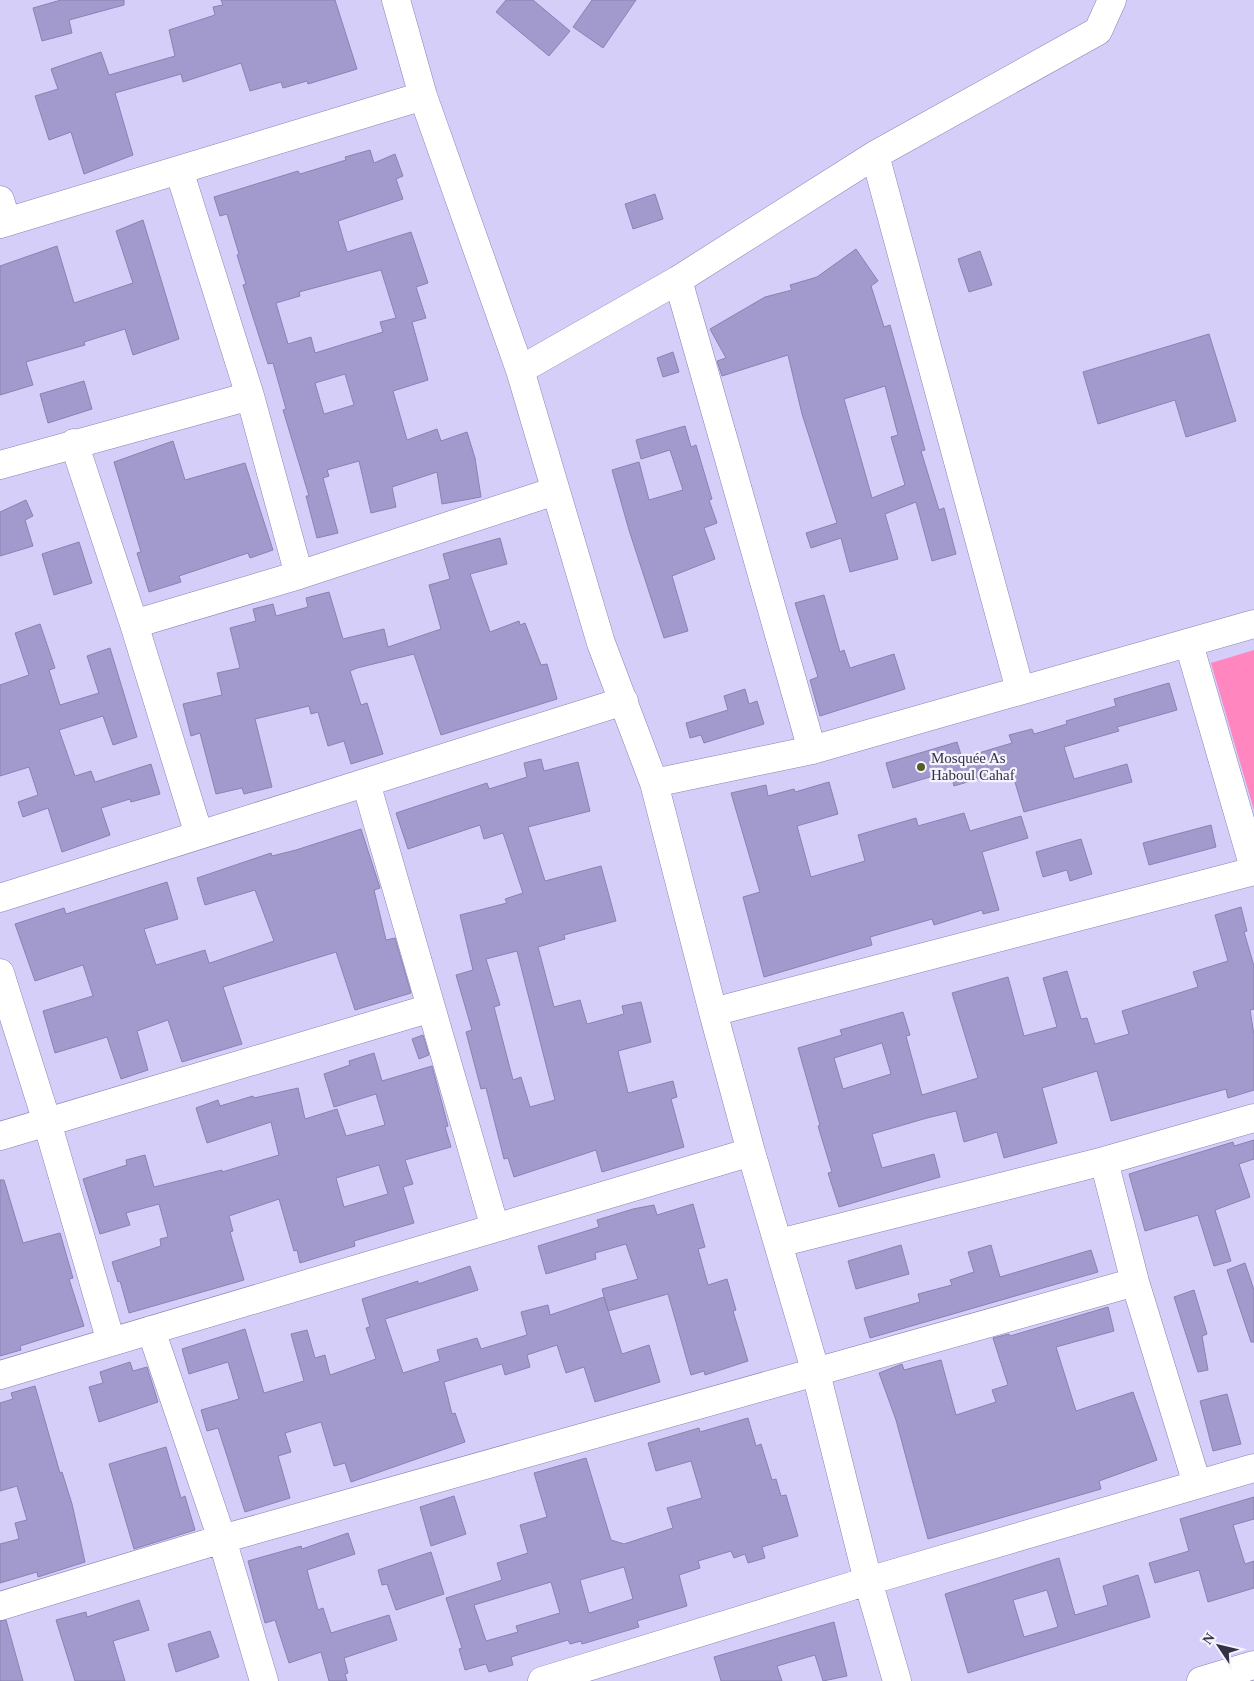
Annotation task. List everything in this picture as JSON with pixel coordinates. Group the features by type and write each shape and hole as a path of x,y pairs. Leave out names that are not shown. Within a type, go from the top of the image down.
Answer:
{"street":[{"path":"396,0 423,96 520,370 601,643 654,783 713,1012 751,1152 816,1373 868,1581 897,1681"},
{"path":"520,370 678,280 875,155 1098,31 1112,0"},
{"path":"2,215 179,170 423,96"},
{"path":"875,155 1020,690"},
{"path":"179,170 250,396 299,575"},
{"path":"678,280 812,750"},
{"path":"0,465 74,443 250,396"},
{"path":"74,443 134,624 199,835"},
{"path":"134,624 299,575 555,491"},
{"path":"654,783 812,750 1254,624"},
{"path":"713,1012 1254,870 1189,644"},
{"path":"0,898 624,701"},
{"path":"366,783 495,1228"},
{"path":"0,973 47,1122 112,1342"},
{"path":"0,1136 431,1008"},
{"path":"779,1243 1104,1161 1254,1118"},
{"path":"0,1375 751,1152"},
{"path":"1104,1161 1135,1282 1197,1484"},
{"path":"0,1606 222,1539 1135,1282"},
{"path":"151,1330 222,1539 264,1681"},
{"path":"542,1681 868,1581 1254,1468"},
{"path":"1201,1681 1254,1665"}],"shaded area":[{"path":"1254,650 1254,810 1211,663"}],"building":[{"path":"61,0 124,0 124,5 69,20 72,33 42,41 33,8"},
{"path":"221,0 335,0 357,69 308,84 307,81 283,88 281,82 250,91 241,63 183,82 181,74 115,93 133,155 84,174 71,132 49,140 35,96 58,89 51,69 101,52 109,75 175,56 169,30 215,15 213,7 223,5"},
{"path":"506,0 533,0 570,31 549,56 496,12"},
{"path":"592,0 636,0 603,48 573,27"},
{"path":"370,150 374,163 395,154 403,176 396,179 403,199 338,221 347,252 411,232 428,283 416,287 426,318 412,322 428,380 393,391 407,440 437,429 441,441 467,432 475,458 481,497 442,504 437,472 392,487 396,507 371,513 359,461 327,470 329,476 323,478 338,533 317,538 306,496 309,496 283,410 286,409 273,363 268,364 251,311 243,285 246,284 237,255 239,254 227,214 220,216 214,197 298,171 300,174 346,160 345,157","holes":["381,270 396,318 380,322 383,332 315,353 311,337 288,344 276,303 300,296 299,292","345,374 354,405 324,414 315,383"]},
{"path":"655,194 663,219 633,229 625,204"},
{"path":"143,220 179,339 133,355 125,329 84,342 85,345 26,362 33,385 0,395 0,266 57,246 74,303 133,283 116,231"},
{"path":"856,249 878,281 871,286 884,327 890,325 925,450 921,451 939,510 944,508 956,554 932,561 916,502 885,514 898,559 850,572 841,538 811,548 806,533 837,523 802,414 788,355 722,376 717,361 726,358 710,329 765,297 792,290 790,285 817,277","holes":["885,386 898,435 891,437 905,485 872,498 844,399"]},
{"path":"980,251 992,285 969,292 958,259"},
{"path":"1209,334 1236,421 1186,437 1175,400 1098,424 1083,372"},
{"path":"673,352 679,372 663,377 657,358"},
{"path":"84,381 92,409 48,423 40,394"},
{"path":"685,426 691,447 696,445 712,499 709,500 717,523 704,528 715,559 672,576 688,631 664,638 629,530 612,470 639,462 649,500 683,490 670,450 641,459 636,440"},
{"path":"173,441 185,480 245,463 273,550 250,558 248,553 179,576 181,582 149,592 137,553 141,552 114,462"},
{"path":"26,500 33,516 25,520 33,546 0,556 0,512"},
{"path":"500,538 507,564 470,574 490,632 519,621 520,625 525,623 541,665 547,664 557,699 441,735 414,654 357,668 350,671 361,705 367,703 383,754 351,764 344,741 328,746 318,712 311,714 309,706 255,719 272,787 244,794 242,788 216,794 200,733 191,736 183,704 222,695 217,673 240,668 230,628 256,621 253,609 273,604 276,616 308,607 306,598 329,592 343,639 384,629 388,647 441,629 429,585 450,579 443,554"},
{"path":"79,542 92,583 54,595 42,554"},
{"path":"824,595 840,652 844,650 850,668 894,654 905,689 820,716 810,680 818,677 795,603"},
{"path":"40,624 55,668 49,670 60,705 99,693 87,656 110,648 137,737 113,745 103,716 59,730 75,776 91,771 95,782 151,764 160,794 131,802 130,799 101,808 110,835 62,852 48,808 23,817 18,802 38,795 29,767 0,776 0,685 29,675 15,633"},
{"path":"1169,683 1177,710 1117,727 1119,731 1064,747 1074,779 1127,764 1132,782 1024,812 1011,769 954,786 950,771 893,788 886,763 957,742 962,758 1012,743 1009,735 1032,729 1034,734 1067,724 1066,721 1116,706 1114,699"},
{"path":"745,689 749,704 757,701 764,724 704,743 701,735 690,738 686,723 728,710 724,696"},
{"path":"541,759 544,771 578,762 590,811 528,827 545,881 601,866 616,921 564,935 565,939 538,947 554,1007 580,1000 587,1024 624,1014 622,1006 641,1002 651,1042 618,1051 628,1093 673,1081 677,1097 671,1099 684,1147 602,1172 596,1150 514,1177 508,1158 504,1159 486,1088 481,1089 466,1032 472,1030 456,975 473,970 460,915 507,903 505,899 523,893 503,833 484,839 480,825 408,849 396,813 487,783 489,789 527,777 524,763","holes":["517,951 555,1100 530,1107 521,1077 513,1080 494,1007 500,1005 486,959"]},
{"path":"829,782 838,814 797,826 811,877 865,861 858,835 916,818 918,826 964,813 970,831 1021,816 1028,838 982,852 999,910 983,914 982,910 934,925 932,919 870,937 872,945 764,977 743,897 760,892 731,793 766,785 768,796 794,789 795,792"},
{"path":"1211,825 1216,847 1149,865 1143,843"},
{"path":"361,829 380,888 374,890 386,940 395,938 411,993 355,1010 336,952 223,987 242,1044 182,1062 168,1020 137,1031 148,1070 121,1079 107,1037 55,1053 43,1011 93,996 83,965 35,981 15,924 64,908 66,914 167,882 178,919 144,929 156,965 205,950 209,963 213,962 274,941 255,890 205,905 197,878 271,853 272,856 296,850"},
{"path":"1081,839 1092,874 1070,881 1067,870 1043,877 1036,852"},
{"path":"1241,907 1247,931 1244,932 1254,966 1254,1009 1250,1010 1254,1035 1254,1090 1228,1098 1226,1089 1111,1121 1097,1071 1042,1088 1057,1143 1004,1158 997,1132 964,1142 956,1111 927,1118 872,1134 882,1168 934,1154 940,1177 839,1207 828,1173 832,1172 798,1048 842,1035 840,1030 903,1012 910,1035 906,1036 922,1095 978,1078 952,993 1008,977 1024,1036 1057,1027 1043,978 1067,971 1081,1019 1087,1018 1095,1044 1129,1034 1122,1011 1198,987 1193,972 1228,961 1215,915","holes":["882,1043 891,1074 843,1089 834,1058"]},
{"path":"423,1035 429,1055 419,1059 412,1039"},
{"path":"374,1053 382,1081 432,1066 448,1126 445,1127 451,1147 405,1160 413,1184 403,1187 414,1223 354,1241 355,1246 300,1263 297,1250 294,1251 279,1199 229,1216 233,1231 230,1232 244,1280 129,1313 120,1281 118,1282 112,1262 161,1246 160,1239 168,1237 159,1204 126,1213 130,1225 100,1234 83,1179 127,1165 126,1160 145,1155 154,1187 222,1170 222,1172 279,1155 271,1122 207,1143 196,1108 218,1100 220,1106 253,1096 254,1098 298,1088 305,1119 337,1109 346,1136 385,1125 376,1094 334,1107 324,1074 350,1065 349,1061","holes":["379,1165 388,1194 344,1207 336,1178"]},
{"path":"1254,1140 1254,1159 1239,1164 1250,1197 1215,1210 1231,1261 1214,1266 1198,1215 1145,1231 1129,1174 1233,1142 1234,1146"},
{"path":"0,1180 4,1180 23,1243 60,1233 73,1278 69,1279 84,1326 20,1346 21,1350 0,1356"},
{"path":"693,1204 705,1247 698,1249 708,1285 727,1279 736,1310 733,1311 748,1361 705,1375 704,1371 691,1375 668,1294 608,1311 602,1289 638,1279 626,1244 595,1253 596,1259 546,1274 538,1246 599,1227 597,1220 633,1209 654,1205 657,1215"},
{"path":"901,1245 909,1274 856,1289 848,1261"},
{"path":"991,1245 1000,1277 1091,1250 1098,1272 870,1338 864,1318 920,1302 918,1294 952,1285 950,1280 974,1272 968,1252"},
{"path":"1245,1263 1254,1290 1254,1342 1251,1342 1227,1270"},
{"path":"470,1266 478,1290 385,1319 403,1373 440,1361 437,1350 477,1338 481,1349 527,1335 521,1312 548,1305 550,1315 604,1297 622,1354 649,1345 660,1382 595,1402 584,1367 566,1373 557,1345 527,1355 530,1367 505,1375 502,1364 444,1382 452,1414 455,1413 465,1442 351,1482 345,1463 334,1466 321,1422 285,1433 291,1452 278,1456 290,1498 245,1512 218,1428 207,1431 201,1410 239,1399 228,1362 189,1374 182,1349 245,1329 264,1393 304,1381 291,1334 307,1330 315,1358 325,1355 330,1375 376,1359 366,1328 370,1327 362,1299 418,1281 418,1284"},
{"path":"1194,1290 1207,1334 1202,1336 1208,1370 1198,1372 1174,1297"},
{"path":"1108,1307 1114,1331 1056,1347 1076,1411 1133,1392 1157,1460 1099,1481 1101,1489 928,1539 896,1420 879,1373 902,1364 904,1370 941,1360 956,1415 996,1402 992,1390 1008,1385 993,1338 1009,1334 1010,1336"},
{"path":"130,1362 133,1371 147,1367 158,1402 99,1422 89,1387 103,1383 100,1372"},
{"path":"35,1386 60,1473 62,1472 72,1504 85,1562 38,1577 37,1572 0,1583 0,1544 19,1539 15,1523 27,1520 17,1486 0,1491 0,1403 13,1399 11,1393"},
{"path":"1227,1394 1241,1444 1213,1451 1200,1401"},
{"path":"748,1418 756,1446 761,1444 772,1480 776,1479 781,1496 786,1495 798,1536 762,1547 765,1558 748,1563 745,1554 734,1558 731,1551 698,1561 700,1568 679,1575 687,1606 637,1621 639,1627 582,1644 581,1641 570,1644 568,1640 511,1657 513,1665 489,1672 486,1664 465,1670 459,1649 462,1648 446,1598 502,1580 497,1563 528,1553 520,1525 547,1517 534,1473 586,1458 611,1540 624,1544 673,1528 667,1508 702,1498 691,1461 656,1471 648,1443 699,1428 700,1432","holes":["624,1567 633,1599 589,1613 580,1580","551,1582 560,1613 516,1626 518,1632 486,1641 474,1605"]},
{"path":"166,1447 181,1498 185,1496 195,1530 134,1549 109,1464"},
{"path":"454,1496 466,1534 431,1546 420,1507"},
{"path":"1254,1497 1254,1519 1233,1525 1245,1564 1254,1561 1254,1588 1208,1602 1199,1570 1155,1583 1149,1563 1189,1551 1180,1519"},
{"path":"348,1533 355,1554 307,1570 318,1610 323,1608 331,1633 389,1615 397,1640 344,1658 348,1673 345,1674 347,1681 329,1681 321,1652 289,1663 275,1620 265,1623 248,1561 301,1546 302,1549"},
{"path":"431,1552 444,1594 396,1610 387,1584 382,1585 378,1570"},
{"path":"1059,1558 1075,1615 1108,1605 1103,1586 1138,1575 1150,1617 968,1673 945,1594","holes":["1047,1590 1058,1627 1024,1637 1013,1600"]},
{"path":"139,1600 149,1630 113,1641 125,1681 75,1681 56,1620 86,1612 87,1617"},
{"path":"6,1620 23,1681 0,1681 0,1621"},
{"path":"834,1622 847,1676 823,1681 815,1655 777,1666 782,1681 721,1681 714,1657"},
{"path":"210,1631 219,1657 176,1672 168,1644"}],"place":[{"name":"Mosquée As Haboul Cahaf","path":"921,767"}]}
